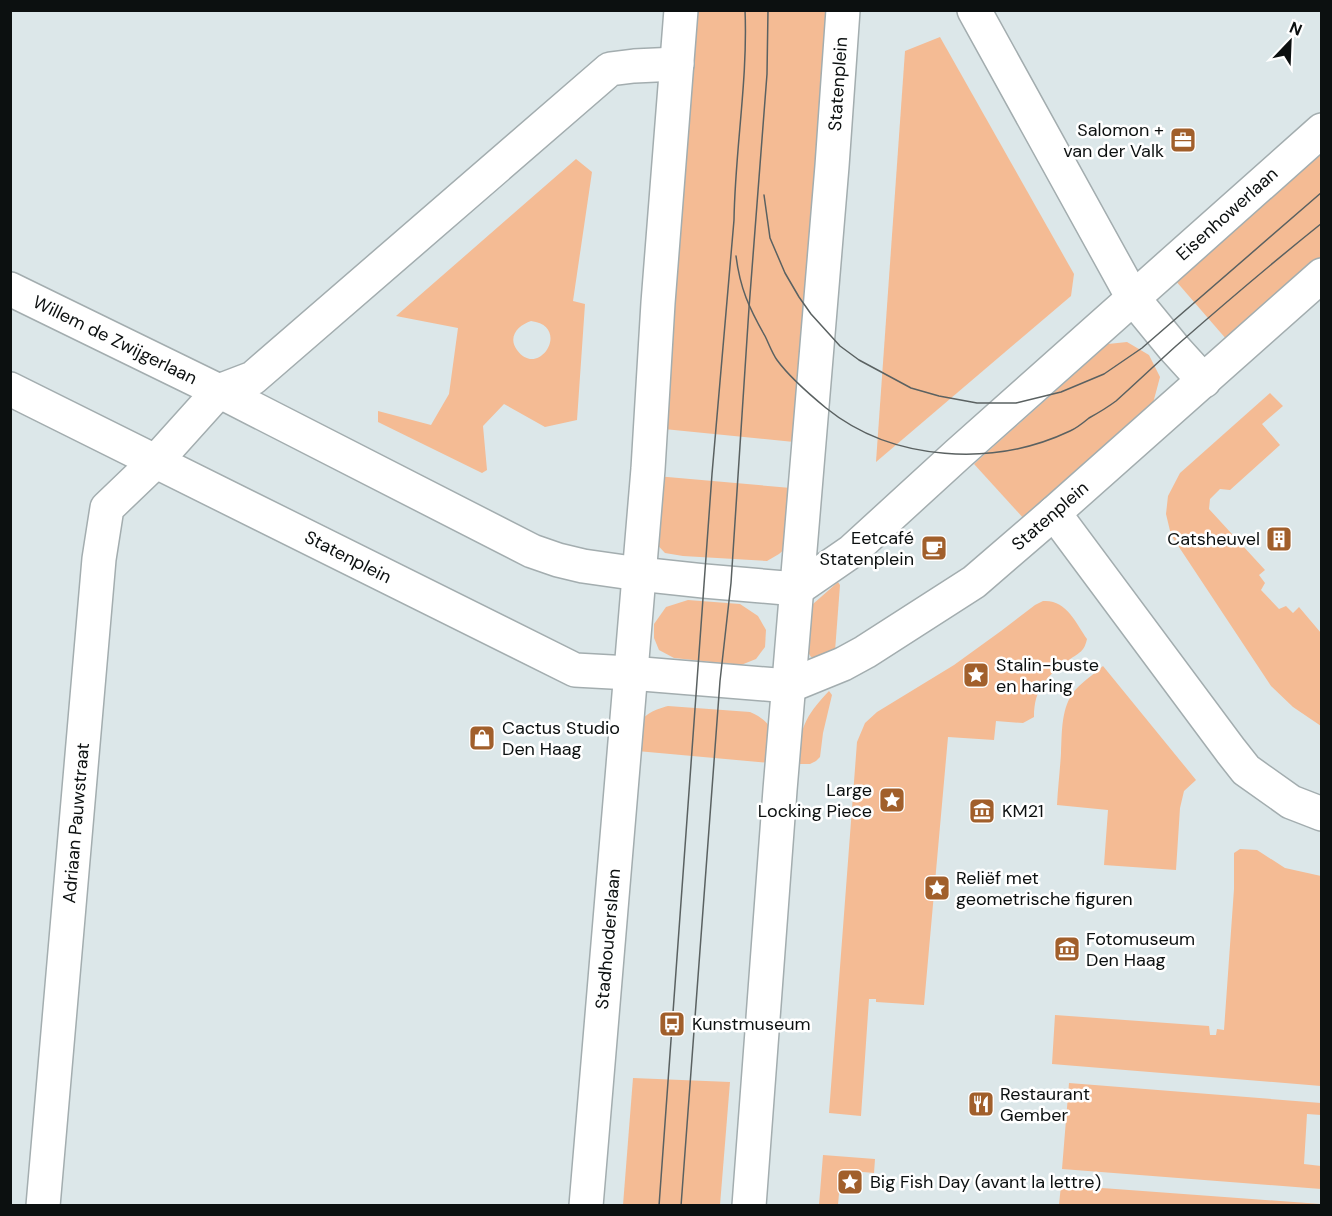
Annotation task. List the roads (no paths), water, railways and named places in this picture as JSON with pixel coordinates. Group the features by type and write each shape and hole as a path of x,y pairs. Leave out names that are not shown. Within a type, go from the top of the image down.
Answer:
{"street":[{"path":"630,673 648,469 657,315 681,10"},
{"name":"Statenplein","path":"789,686 843,10"},
{"path":"974,10 1133,298 1204,381 1322,275"},
{"path":"10,389 156,461 219,391 253,378 610,69 677,64"},
{"name":"Eisenhowerlaan","path":"1133,298 1322,130"},
{"name":"Willem de Zwijgerlaan","path":"10,289 219,391"},
{"path":"219,391 532,551 558,560 639,574 797,588 852,551 1133,298"},
{"name":"Statenplein","path":"156,461 576,670 789,686 843,664 865,652 974,582 1204,381"},
{"name":"Adriaan Pauwstraat","path":"44,1206 100,549 106,508 156,461"},
{"path":"1054,513 1246,770 1291,802 1322,814"},
{"name":"Stadhouderslaan","path":"586,1206 630,673"},
{"path":"749,1206 789,686"}],"tram line":[{"path":"659,1206 712,474 734,220 745,63 745,10"},
{"path":"681,1206 720,681 731,583 767,74 768,10"},
{"path":"764,195 770,238 785,273 811,314 840,346 859,360 911,388 977,403 1016,403 1061,392 1104,374 1142,348 1322,192"},
{"path":"736,256 746,298 775,357 782,367 826,408 853,426 882,439 913,448 945,453 977,454 1040,443 1073,430 1116,401 1266,268 1322,223"}],"place":[{"name":"Salomon + van der Valk","path":"1183,140"},
{"name":"Catsheuvel","path":"1279,539"},
{"name":"Eetcafé Statenplein","path":"934,548"},
{"name":"Stalin-buste en haring","path":"976,675"},
{"name":"Cactus Studio Den Haag","path":"482,738"},
{"name":"Large Locking Piece","path":"892,800"},
{"name":"KM21","path":"982,811"},
{"name":"Reliëf met geometrische figuren","path":"937,888"},
{"name":"Fotomuseum Den Haag","path":"1067,949"},
{"name":"Kunstmuseum","path":"672,1024"},
{"name":"Restaurant Gember","path":"981,1104"},
{"name":"Big Fish Day (avant la lettre)","path":"850,1182"}]}
